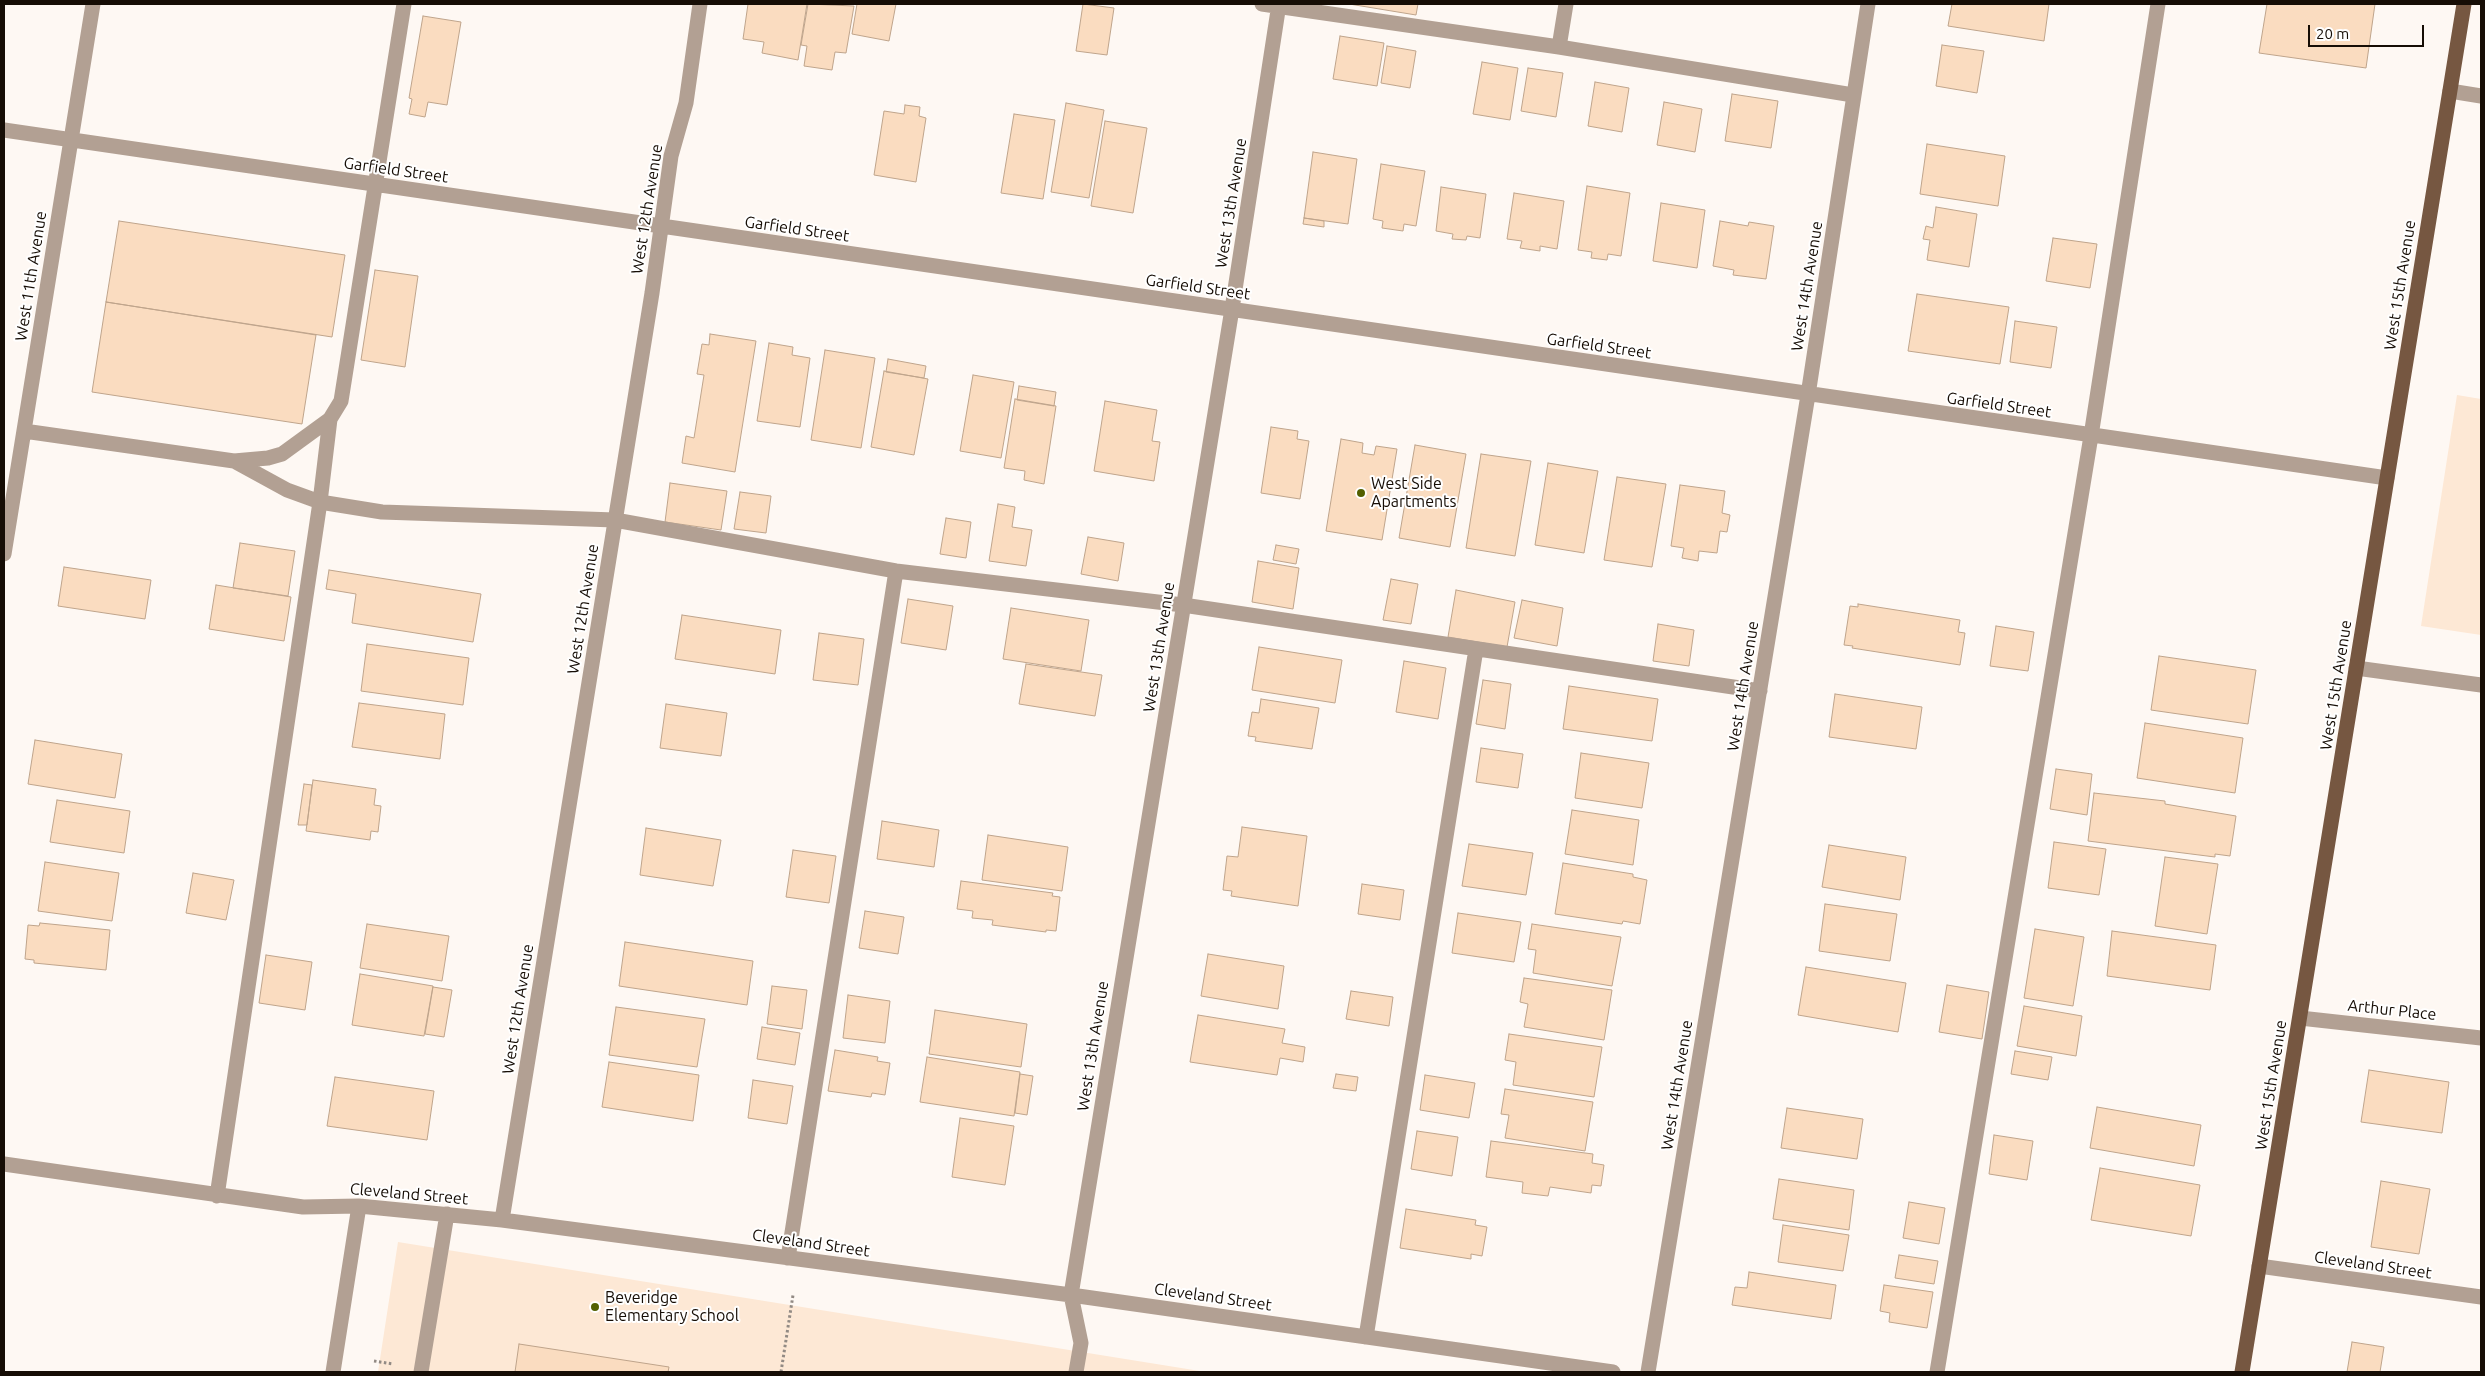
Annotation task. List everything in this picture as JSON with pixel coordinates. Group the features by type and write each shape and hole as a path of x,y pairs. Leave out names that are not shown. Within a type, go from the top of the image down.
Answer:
{"main road":[{"name":"West 15th Avenue","path":"2242,1372 2464,4"}],"street":[{"name":"West 11th Avenue","path":"4,554 93,4"},
{"path":"24,431 234,461 268,458 282,454 330,419 341,401 404,4"},
{"name":"West 12th Avenue","path":"502,1220 662,227 671,156 686,103 700,4"},
{"path":"1262,4 1559,47 1853,94"},
{"path":"1559,47 1566,4"},
{"name":"West 14th Avenue","path":"1648,1372 1808,395 1868,4"},
{"path":"1937,1372 2091,436 2158,4"},
{"name":"West 13th Avenue","path":"1070,1295 1232,309 1279,5"},
{"path":"2450,91 2481,96"},
{"name":"Garfield Street","path":"4,130 1808,395 2387,478"},
{"path":"216,1196 320,502 330,419"},
{"path":"234,461 287,490 320,502 382,512 615,520 896,571 1183,605 1760,691"},
{"path":"788,1258 896,571"},
{"path":"1366,1337 1476,648"},
{"path":"2356,668 2481,685"},
{"name":"Arthur Place","path":"2300,1018 2481,1038"},
{"name":"Cleveland Street","path":"4,1164 303,1207 359,1206 502,1220 1070,1295 1613,1372"},
{"path":"333,1372 359,1206"},
{"path":"421,1372 447,1214"},
{"name":"Cleveland Street","path":"2260,1266 2481,1298"},
{"path":"1070,1295 1080,1343 1076,1372"}],"path":[{"path":"781,1372 793,1295"},
{"path":"374,1361 399,1365"}],"shaded area":[{"path":"2457,395 2481,399 2481,635 2421,626"},
{"name":"Beveridge Elementary School","path":"398,1242 1206,1372 378,1372"}],"building":[{"path":"748,4 807,4 798,60 762,53 764,42 743,39"},
{"path":"808,4 854,6 846,53 835,52 832,70 804,66 807,46 801,45"},
{"path":"857,4 896,4 889,41 852,34"},
{"path":"1083,4 1114,8 1107,55 1076,51"},
{"path":"1349,4 1418,4 1416,15"},
{"path":"1952,4 2049,4 2044,41 1948,26"},
{"path":"2267,4 2375,4 2366,68 2259,53"},
{"path":"423,16 461,22 447,105 428,102 425,117 409,114 412,99 409,98"},
{"path":"1340,36 1384,43 1377,86 1333,79"},
{"path":"1942,45 1984,51 1977,93 1936,86"},
{"path":"1387,46 1416,51 1410,88 1381,83"},
{"path":"1482,62 1518,68 1510,120 1473,114"},
{"path":"1528,68 1563,73 1556,117 1521,111"},
{"path":"1595,82 1629,88 1622,132 1588,126"},
{"path":"1732,94 1778,101 1771,148 1725,141"},
{"path":"1664,102 1702,109 1695,152 1657,145"},
{"path":"1066,103 1104,110 1089,198 1051,192"},
{"path":"905,105 920,107 919,116 926,118 916,182 874,175 884,111 904,114"},
{"path":"1014,114 1055,120 1043,199 1001,193"},
{"path":"1105,121 1147,128 1133,213 1091,206"},
{"path":"1927,144 2005,156 1998,206 1920,194"},
{"path":"1313,152 1357,159 1348,224 1304,218"},
{"path":"1381,164 1425,171 1416,226 1404,224 1403,231 1382,228 1383,221 1373,219"},
{"path":"1587,186 1630,193 1621,256 1608,254 1607,260 1591,258 1592,252 1578,250"},
{"path":"1441,187 1486,194 1480,238 1467,236 1466,240 1452,239 1453,234 1436,231"},
{"path":"1514,193 1564,201 1557,249 1540,246 1540,251 1520,248 1522,241 1507,239"},
{"path":"1661,203 1705,210 1697,268 1653,261"},
{"path":"1936,207 1977,214 1969,267 1927,260 1930,240 1923,239 1926,226 1933,228"},
{"path":"1304,218 1324,221 1324,227 1303,224"},
{"path":"119,221 345,255 332,337 106,302"},
{"path":"1720,221 1748,226 1749,222 1774,226 1766,279 1733,275 1734,270 1713,266"},
{"path":"2053,238 2097,244 2090,288 2046,281"},
{"path":"375,270 418,276 405,367 361,360"},
{"path":"1917,294 2009,307 2000,364 1908,351"},
{"path":"106,302 316,335 302,424 92,392"},
{"path":"2015,321 2057,327 2051,368 2010,362"},
{"path":"710,334 756,341 735,472 682,463 686,436 694,438 704,375 697,374 702,344 709,345"},
{"path":"769,343 793,347 792,355 810,358 800,427 757,421"},
{"path":"825,350 875,358 861,448 811,440"},
{"path":"888,359 926,366 924,378 886,372"},
{"path":"884,371 928,379 914,455 871,447"},
{"path":"973,375 1014,382 1001,458 960,451"},
{"path":"1019,386 1056,392 1054,406 1017,400"},
{"path":"1015,399 1056,406 1044,484 1024,480 1025,471 1004,468"},
{"path":"1105,401 1157,410 1152,441 1160,442 1154,481 1094,471"},
{"path":"1271,427 1298,431 1297,439 1309,441 1300,499 1261,493"},
{"name":"West Side Apartments","path":"1341,439 1363,443 1362,453 1374,455 1376,446 1397,449 1382,540 1326,531"},
{"path":"1415,445 1466,454 1450,547 1399,538"},
{"path":"1481,454 1531,461 1515,556 1466,548"},
{"path":"1548,463 1598,471 1584,553 1535,545"},
{"path":"1617,477 1666,484 1652,567 1604,560"},
{"path":"670,483 727,491 721,530 665,522"},
{"path":"1680,485 1725,491 1722,513 1730,515 1727,532 1720,531 1717,553 1699,551 1698,561 1682,558 1684,548 1671,546"},
{"path":"740,492 771,496 766,533 734,529"},
{"path":"998,504 1015,507 1012,527 1032,530 1026,566 989,561"},
{"path":"946,518 971,522 966,558 940,554"},
{"path":"1088,537 1124,543 1118,581 1081,574"},
{"path":"240,543 295,551 288,596 233,588"},
{"path":"1276,545 1299,549 1296,564 1273,560"},
{"path":"1258,561 1299,568 1293,609 1252,602"},
{"path":"64,567 151,580 145,619 58,606"},
{"path":"329,570 481,594 473,642 352,623 356,594 326,589"},
{"path":"1391,579 1418,584 1411,624 1383,620"},
{"path":"216,585 291,597 284,641 209,629"},
{"path":"1456,590 1515,602 1507,647 1448,637"},
{"path":"908,599 953,606 946,650 901,643"},
{"path":"1522,600 1563,608 1557,646 1514,638"},
{"path":"1858,604 1960,620 1958,632 1965,633 1960,665 1852,648 1853,646 1844,645 1850,606 1858,607"},
{"path":"1011,608 1089,620 1081,671 1003,659"},
{"path":"682,615 781,630 775,674 675,659"},
{"path":"1658,624 1694,630 1689,666 1653,661"},
{"path":"1996,626 2034,632 2028,671 1990,666"},
{"path":"819,633 864,639 858,685 813,680"},
{"path":"367,644 469,658 463,705 361,691"},
{"path":"1259,647 1342,660 1335,703 1252,690"},
{"path":"2159,656 2256,670 2248,724 2151,710"},
{"path":"1404,661 1446,668 1438,719 1396,712"},
{"path":"1026,664 1102,675 1095,716 1019,704"},
{"path":"1483,680 1511,684 1505,729 1476,724"},
{"path":"1569,686 1658,699 1652,741 1563,729"},
{"path":"1835,694 1922,707 1916,749 1829,737"},
{"path":"1261,699 1319,708 1312,749 1255,741 1256,737 1248,736 1252,712 1259,713"},
{"path":"359,703 445,714 440,759 352,747"},
{"path":"666,704 727,713 721,756 660,748"},
{"path":"2145,723 2243,738 2235,793 2137,778"},
{"path":"35,740 122,754 115,798 28,784"},
{"path":"1481,748 1523,754 1518,788 1476,782"},
{"path":"1581,753 1649,763 1642,808 1575,798"},
{"path":"2056,769 2092,774 2087,815 2050,809"},
{"path":"313,780 376,789 374,805 381,806 378,832 371,831 370,840 306,831"},
{"path":"304,784 312,785 307,825 298,825"},
{"path":"2094,793 2165,801 2165,804 2236,816 2230,856 2215,854 2215,857 2088,841"},
{"path":"57,800 130,811 124,853 50,842"},
{"path":"1572,810 1639,820 1633,865 1565,854"},
{"path":"882,821 939,830 934,867 877,859"},
{"path":"1242,827 1307,836 1298,906 1231,896 1232,891 1223,890 1227,856 1238,857"},
{"path":"646,828 721,840 713,886 640,875"},
{"path":"988,835 1068,847 1062,891 982,880"},
{"path":"2054,842 2106,849 2099,895 2048,888"},
{"path":"1469,844 1533,853 1526,895 1462,886"},
{"path":"1829,845 1906,857 1900,900 1822,887"},
{"path":"793,850 836,856 829,903 786,897"},
{"path":"2165,857 2218,864 2207,934 2155,926"},
{"path":"45,862 119,873 112,921 38,911"},
{"path":"1563,863 1633,874 1633,877 1647,880 1640,924 1623,921 1622,924 1555,914"},
{"path":"193,873 234,880 226,920 186,913"},
{"path":"961,881 1053,893 1052,896 1060,897 1056,931 1046,930 1046,932 992,925 993,920 972,918 973,911 957,909"},
{"path":"1362,884 1404,890 1400,920 1358,914"},
{"path":"1825,904 1897,914 1890,961 1819,951"},
{"path":"865,911 904,917 898,954 859,948"},
{"path":"1458,913 1521,922 1514,962 1452,953"},
{"path":"40,923 110,930 106,970 34,963 34,960 25,959 28,925 39,926"},
{"path":"367,924 449,936 442,981 360,968"},
{"path":"1532,924 1621,937 1612,986 1533,973 1536,950 1528,949"},
{"path":"2035,929 2084,937 2073,1006 2024,998"},
{"path":"2112,931 2216,945 2210,990 2107,976"},
{"path":"625,942 753,961 747,1005 619,986"},
{"path":"1208,954 1284,966 1278,1009 1201,996"},
{"path":"266,955 312,962 305,1010 259,1003"},
{"path":"1806,967 1906,983 1898,1032 1798,1015"},
{"path":"360,974 433,986 424,1036 352,1025"},
{"path":"1524,978 1612,990 1604,1040 1524,1027 1528,1004 1520,1002"},
{"path":"1947,985 1989,992 1982,1039 1939,1032"},
{"path":"772,986 807,990 802,1029 767,1024"},
{"path":"433,987 452,990 444,1037 425,1034"},
{"path":"1351,991 1393,997 1389,1026 1346,1019"},
{"path":"848,995 890,1001 885,1043 843,1038"},
{"path":"2024,1006 2082,1016 2076,1056 2017,1046"},
{"path":"616,1007 705,1019 697,1067 609,1055"},
{"path":"935,1010 1027,1024 1021,1067 929,1054"},
{"path":"1198,1015 1285,1029 1282,1043 1305,1047 1303,1062 1280,1058 1277,1075 1190,1062"},
{"path":"762,1027 800,1033 795,1065 757,1059"},
{"path":"1509,1034 1602,1047 1594,1097 1513,1085 1516,1062 1505,1060"},
{"path":"835,1050 878,1057 877,1061 890,1063 885,1095 872,1093 871,1097 828,1091"},
{"path":"2015,1051 2052,1057 2048,1080 2011,1074"},
{"path":"927,1057 1020,1072 1014,1116 920,1102"},
{"path":"609,1062 699,1075 693,1121 602,1107"},
{"path":"2369,1070 2449,1082 2442,1133 2361,1122"},
{"path":"1020,1074 1033,1076 1027,1115 1015,1113"},
{"path":"1336,1074 1358,1077 1356,1091 1333,1088"},
{"path":"1425,1075 1475,1083 1469,1118 1420,1110"},
{"path":"335,1077 434,1091 427,1140 327,1126"},
{"path":"753,1080 793,1086 787,1124 748,1118"},
{"path":"1505,1089 1593,1102 1585,1151 1505,1138 1509,1115 1501,1114"},
{"path":"2097,1107 2201,1125 2194,1166 2090,1148"},
{"path":"1787,1108 1863,1119 1857,1159 1781,1148"},
{"path":"960,1118 1014,1126 1005,1185 952,1177"},
{"path":"1417,1131 1458,1137 1452,1176 1411,1169"},
{"path":"1994,1135 2033,1141 2027,1180 1989,1174"},
{"path":"1491,1141 1593,1154 1592,1163 1604,1165 1601,1186 1592,1185 1591,1193 1550,1187 1548,1196 1522,1193 1523,1182 1486,1177"},
{"path":"2100,1168 2200,1185 2191,1236 2091,1220"},
{"path":"1779,1179 1854,1190 1849,1230 1773,1219"},
{"path":"2381,1181 2430,1189 2419,1254 2371,1247"},
{"path":"1909,1202 1945,1208 1939,1244 1903,1238"},
{"path":"1406,1209 1476,1220 1475,1225 1487,1227 1482,1256 1471,1254 1471,1259 1400,1248"},
{"path":"1783,1225 1849,1235 1843,1271 1778,1262"},
{"path":"1899,1255 1938,1261 1934,1284 1895,1278"},
{"path":"1749,1272 1836,1285 1831,1319 1732,1305 1735,1287 1747,1288"},
{"path":"1884,1285 1933,1292 1927,1328 1889,1322 1890,1313 1880,1311"},
{"path":"2352,1342 2384,1347 2380,1372 2347,1372"},
{"path":"519,1344 669,1367 668,1372 515,1372"}],"place":[{"name":"West Side Apartments","path":"1361,493"},
{"name":"Beveridge Elementary School","path":"595,1307"}]}
